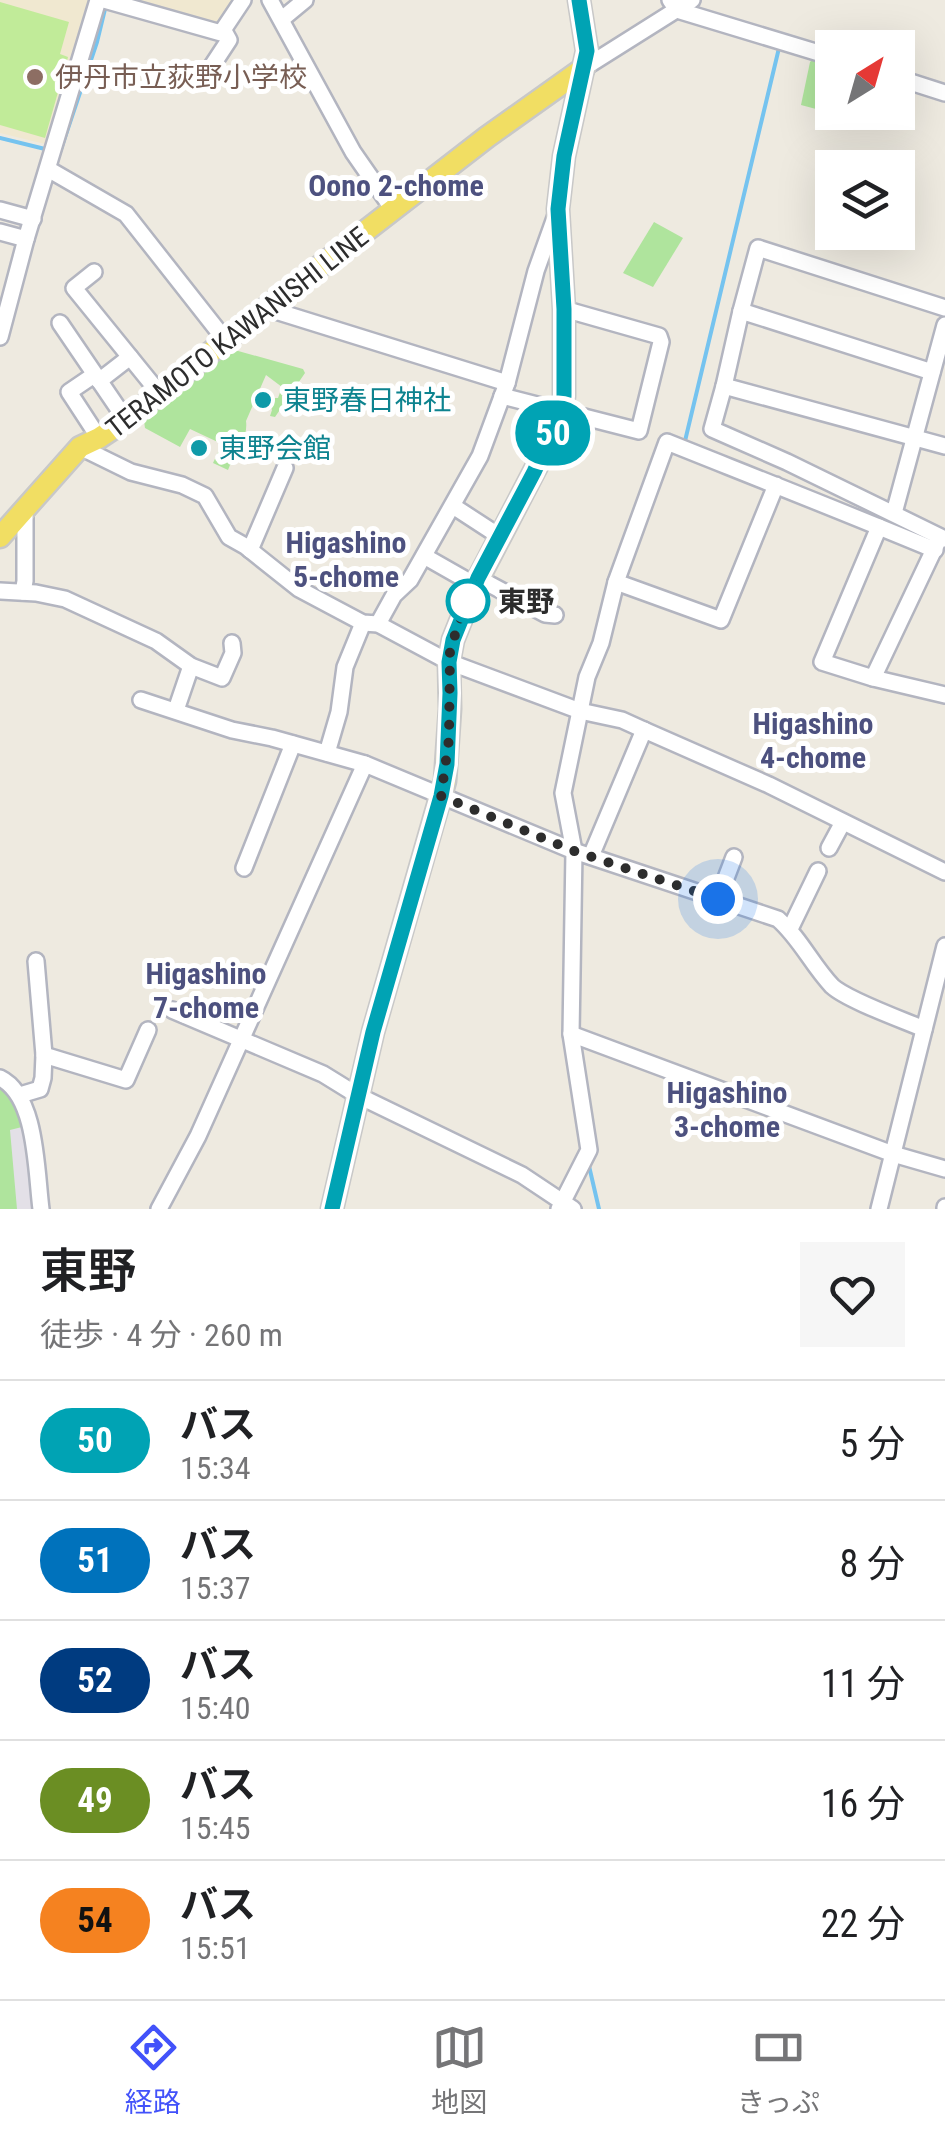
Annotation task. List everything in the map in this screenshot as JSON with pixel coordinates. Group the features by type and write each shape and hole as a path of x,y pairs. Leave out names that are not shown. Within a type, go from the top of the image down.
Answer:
{"main road":[{"path":"332,1209 373,1032 441,796 449,739 449,662 460,620 562,412 564,309 558,209 564,156 584,68 586,44 578,0"},
{"name":"TERAMOTO KAWANISHI LINE","path":"0,537 25,506 90,442 126,420 487,137 584,68"}],"street":[{"path":"0,337 26,239 101,0 221,33 243,0"},
{"path":"270,0 353,152 394,211"},
{"path":"282,20 306,0"},
{"path":"584,68 673,5 692,0"},
{"path":"673,5 815,51"},
{"path":"204,78 229,40 224,31"},
{"path":"915,83 945,93"},
{"path":"48,169 126,214 226,341"},
{"path":"327,752 339,712 346,663 371,623 410,580 480,456 505,390 536,271 558,209"},
{"path":"0,210 32,219"},
{"path":"0,232 26,239"},
{"path":"940,541 894,512 712,429 758,248 945,308"},
{"path":"94,272 74,288 160,394"},
{"path":"266,308 562,412 639,431 661,342 659,336 564,309"},
{"path":"742,311 932,372"},
{"path":"60,323 126,420"},
{"path":"894,512 945,325"},
{"path":"130,357 68,392 90,442 131,472 182,485 205,496 228,538 299,588 449,662 580,711 622,720 769,785 945,872"},
{"path":"724,386 945,446"},
{"path":"172,1010 323,1074 357,1095 522,1175 565,1207 589,1150 571,1034 574,851 563,793 587,678 602,644 616,582 667,442 879,527 940,541"},
{"path":"250,550 273,486 285,468"},
{"path":"616,582 722,620 761,534 776,486"},
{"path":"23,592 25,506"},
{"path":"453,506 499,536"},
{"path":"879,527 822,662 945,695"},
{"path":"873,678 940,541"},
{"path":"424,556 544,614 555,615"},
{"path":"0,591 64,599 156,641 191,666 222,678 233,653 232,644"},
{"path":"176,710 191,666"},
{"path":"141,700 232,730 365,764 574,851 778,919 834,988 924,1029"},
{"path":"591,856 644,730"},
{"path":"244,868 248,842 275,803 293,744"},
{"path":"160,1209 198,1136 365,764"},
{"path":"829,848 843,822"},
{"path":"718,899 734,857"},
{"path":"790,930 818,871"},
{"path":"879,1209 924,1029 939,993 945,946"},
{"path":"20,1095 40,1089 43,1078 36,960"},
{"path":"44,1056 126,1080 148,1030"},
{"path":"571,1034 892,1154 945,1169"},
{"path":"0,1078 20,1095 28,1112 41,1209"}],"shaded area":[{"name":"伊丹市立荻野小学校","path":"0,0 93,0 49,145 0,133"},
{"path":"116,0 240,0 221,28"},
{"path":"13,1098 20,1113 33,1209 0,1209"}],"green space":[{"name":"伊丹市立荻野小学校","path":"0,2 69,22 60,54 68,57 45,138 0,125"},
{"path":"815,57 815,109 801,105 810,62"},
{"path":"654,222 683,238 653,287 623,273"},
{"path":"224,347 303,369 305,373 275,417 270,416 270,405 282,387 266,375 246,421 239,460 228,470 213,463 222,444 190,429 180,447 145,428 144,421 149,417 147,414"},
{"path":"0,1086 15,1105 22,1127 10,1130 17,1209 0,1209"}],"waterway":[{"path":"55,151 60,152 106,5"},
{"path":"685,441 779,48"},
{"path":"0,138 45,149"},
{"path":"589,1166 599,1209"}],"bus line":[{"name":"50","path":"332,1209 373,1032 441,796 447,764 450,650 478,578 562,412 564,309 558,209 564,156 587,51 579,0"}],"place":[{"name":"伊丹市立荻野小学校","path":"35,77"},
{"name":"東野春日神社","path":"263,400"},
{"name":"東野会館","path":"199,448"},
{"name":"東野","path":"468,601"}],"district":[{"name":"Oono 2-chome","path":"396,186"},
{"name":"Higashino 5-chome","path":"346,560"},
{"name":"Higashino 4-chome","path":"813,741"},
{"name":"Higashino 7-chome","path":"206,991"},
{"name":"Higashino 3-chome","path":"727,1110"}],"route":[{"path":"468,601 475,585 450,650 449,739 441,796 574,851 718,899"}]}
